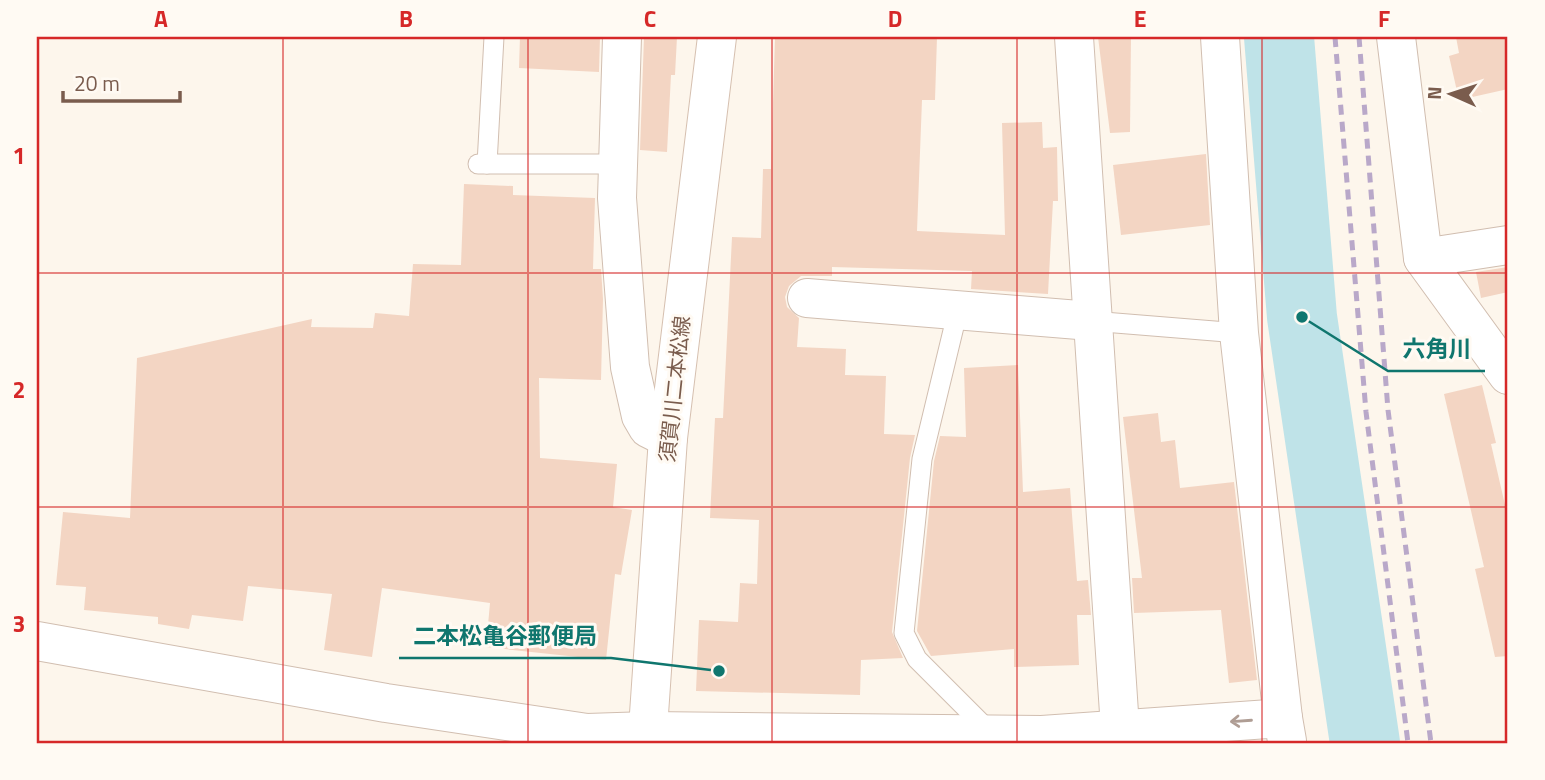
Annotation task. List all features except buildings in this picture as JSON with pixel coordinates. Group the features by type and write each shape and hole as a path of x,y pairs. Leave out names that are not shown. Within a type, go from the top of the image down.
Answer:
{"street":[{"path":"622,37 617,198 630,367 640,416 648,428 668,438"},
{"name":"須賀川二本松線","path":"647,737 668,438 717,37"},
{"path":"1074,37 1120,737"},
{"path":"37,641 386,703 587,733 647,737 992,739 1285,731 1240,333 1220,37"},
{"path":"1396,37 1423,258 1508,375"},
{"path":"1423,258 1508,245"},
{"path":"807,298 1091,321"}],"lane":[{"path":"494,37 483,164 617,164"},
{"path":"958,310 922,459 904,633 917,659 992,739"},
{"path":"1091,321 1240,333"}],"waterway":[{"path":"1279,37 1302,317 1365,743"}],"railway":[{"path":"1335,37 1366,412 1408,743"},
{"path":"1359,37 1388,410 1431,743"}],"place":[{"name":"六角川","path":"1302,317"},
{"name":"二本松亀谷郵便局","path":"719,671"}]}
